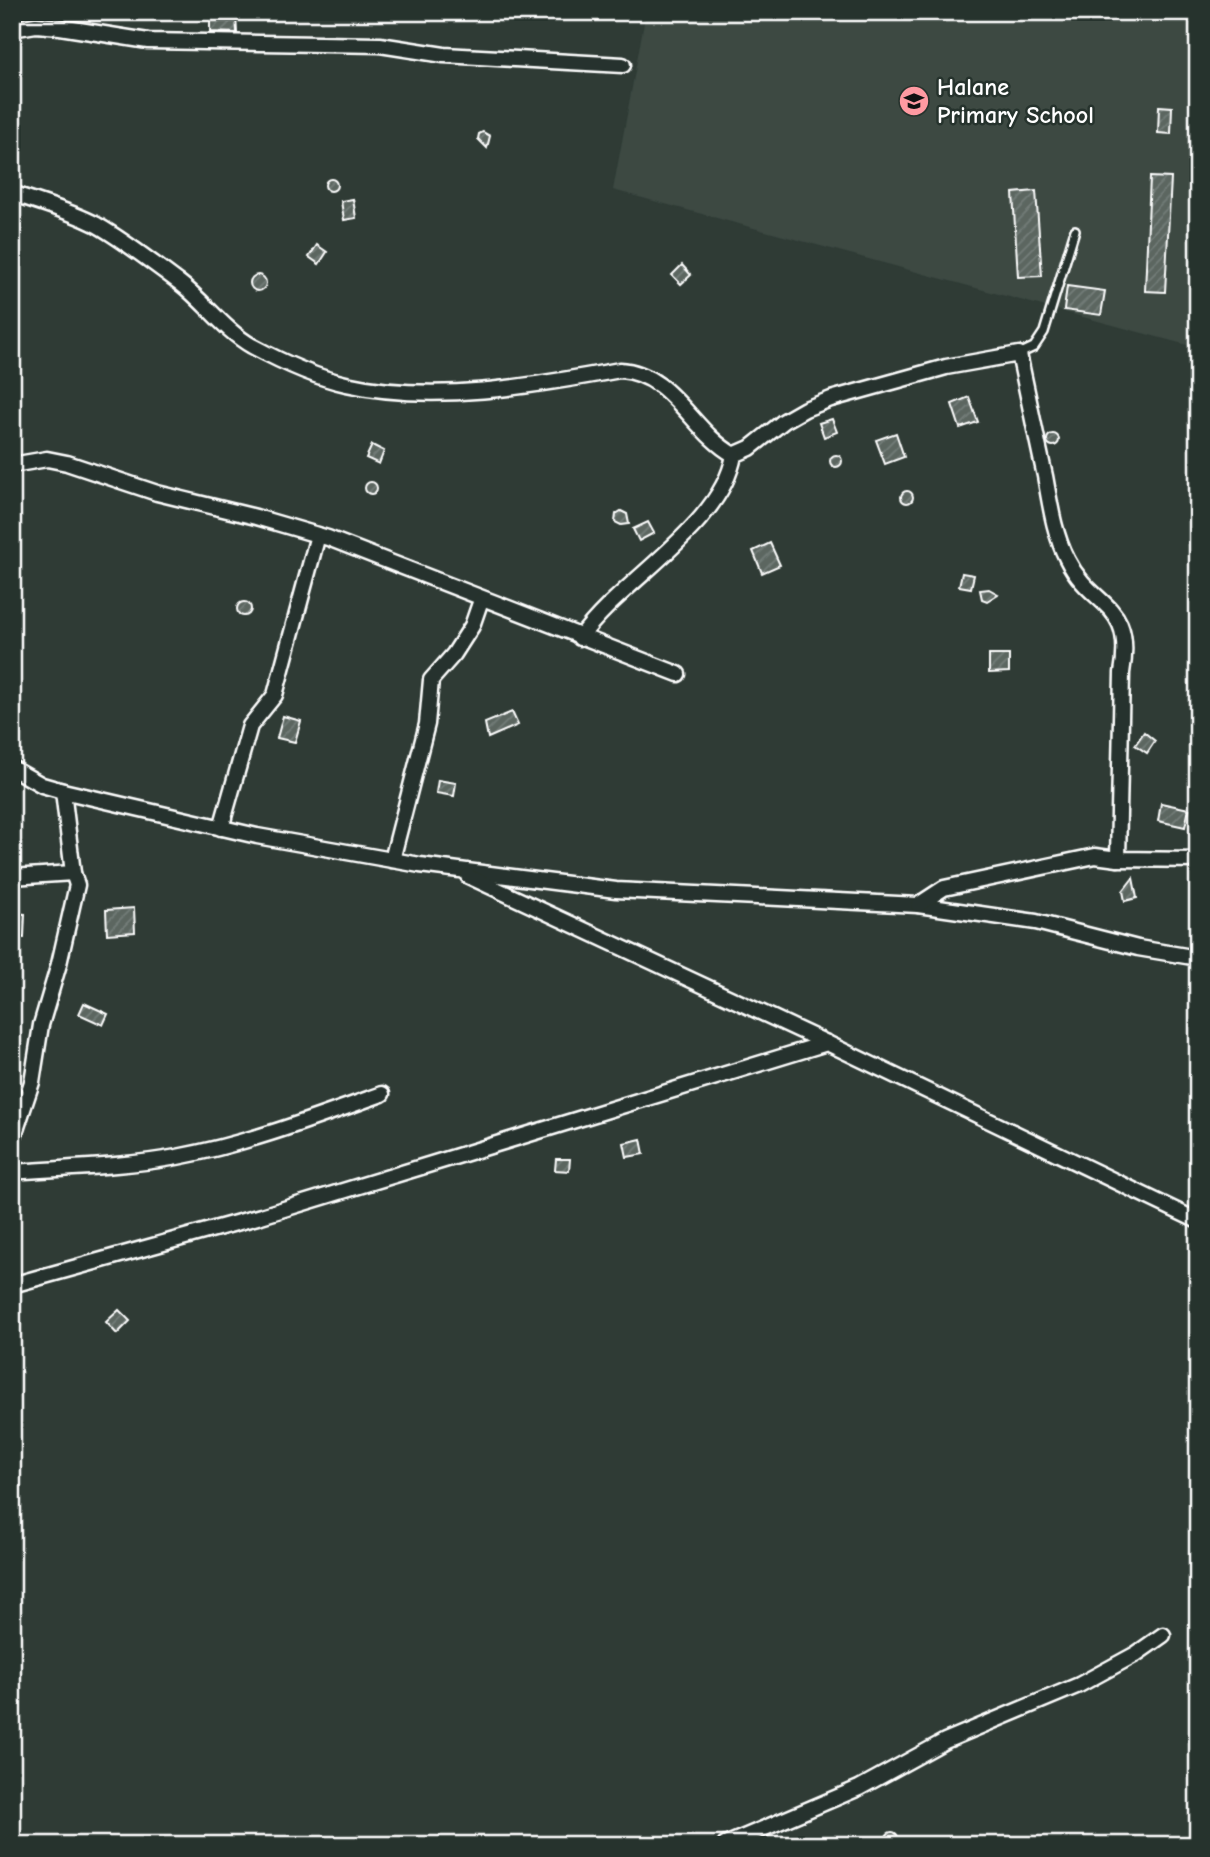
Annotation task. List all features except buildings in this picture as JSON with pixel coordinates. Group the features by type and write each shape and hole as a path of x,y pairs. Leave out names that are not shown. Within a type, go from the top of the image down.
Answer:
{"street":[{"path":"12,29 36,25 60,27 148,41 380,45 444,55 622,65"},
{"path":"12,193 96,225 183,285 250,345 343,384 382,391 421,392 523,388 620,370 636,371 651,378 670,394 718,446 734,455"},
{"path":"580,638 593,620 658,561 706,509 725,485 734,455 750,448 784,421 804,409 831,399 946,367 1019,354 1055,524 1066,558 1083,586 1099,596 1114,612 1124,632 1118,859"},
{"path":"12,466 47,459 67,463 157,493 256,517 318,536 678,674"},
{"path":"221,828 250,726 275,695 318,536"},
{"path":"392,860 427,724 431,680 454,654 472,626 481,600"},
{"path":"12,768 42,785 63,791 221,828 392,860 616,890 918,905 1036,922 1138,948 1198,958"},
{"path":"12,1142 32,1082 41,1025 59,964 77,885 73,873 63,791"},
{"path":"918,905 944,888 1095,856 1118,859 1198,860"},
{"path":"455,870 827,1043 1198,1222"},
{"path":"12,877 73,873"},
{"path":"12,1285 261,1216 827,1043"},
{"path":"12,1172 176,1157 235,1144 382,1094"},
{"path":"724,1845 859,1788 944,1741 1079,1685 1136,1654 1163,1635"}],"lane":[{"path":"1019,354 1034,347 1044,332 1075,230"}],"shaded area":[{"name":"Halane Primary School","path":"646,12 1198,12 1198,348 613,190"}],"place":[{"name":"Halane Primary School","path":"914,101"}]}
